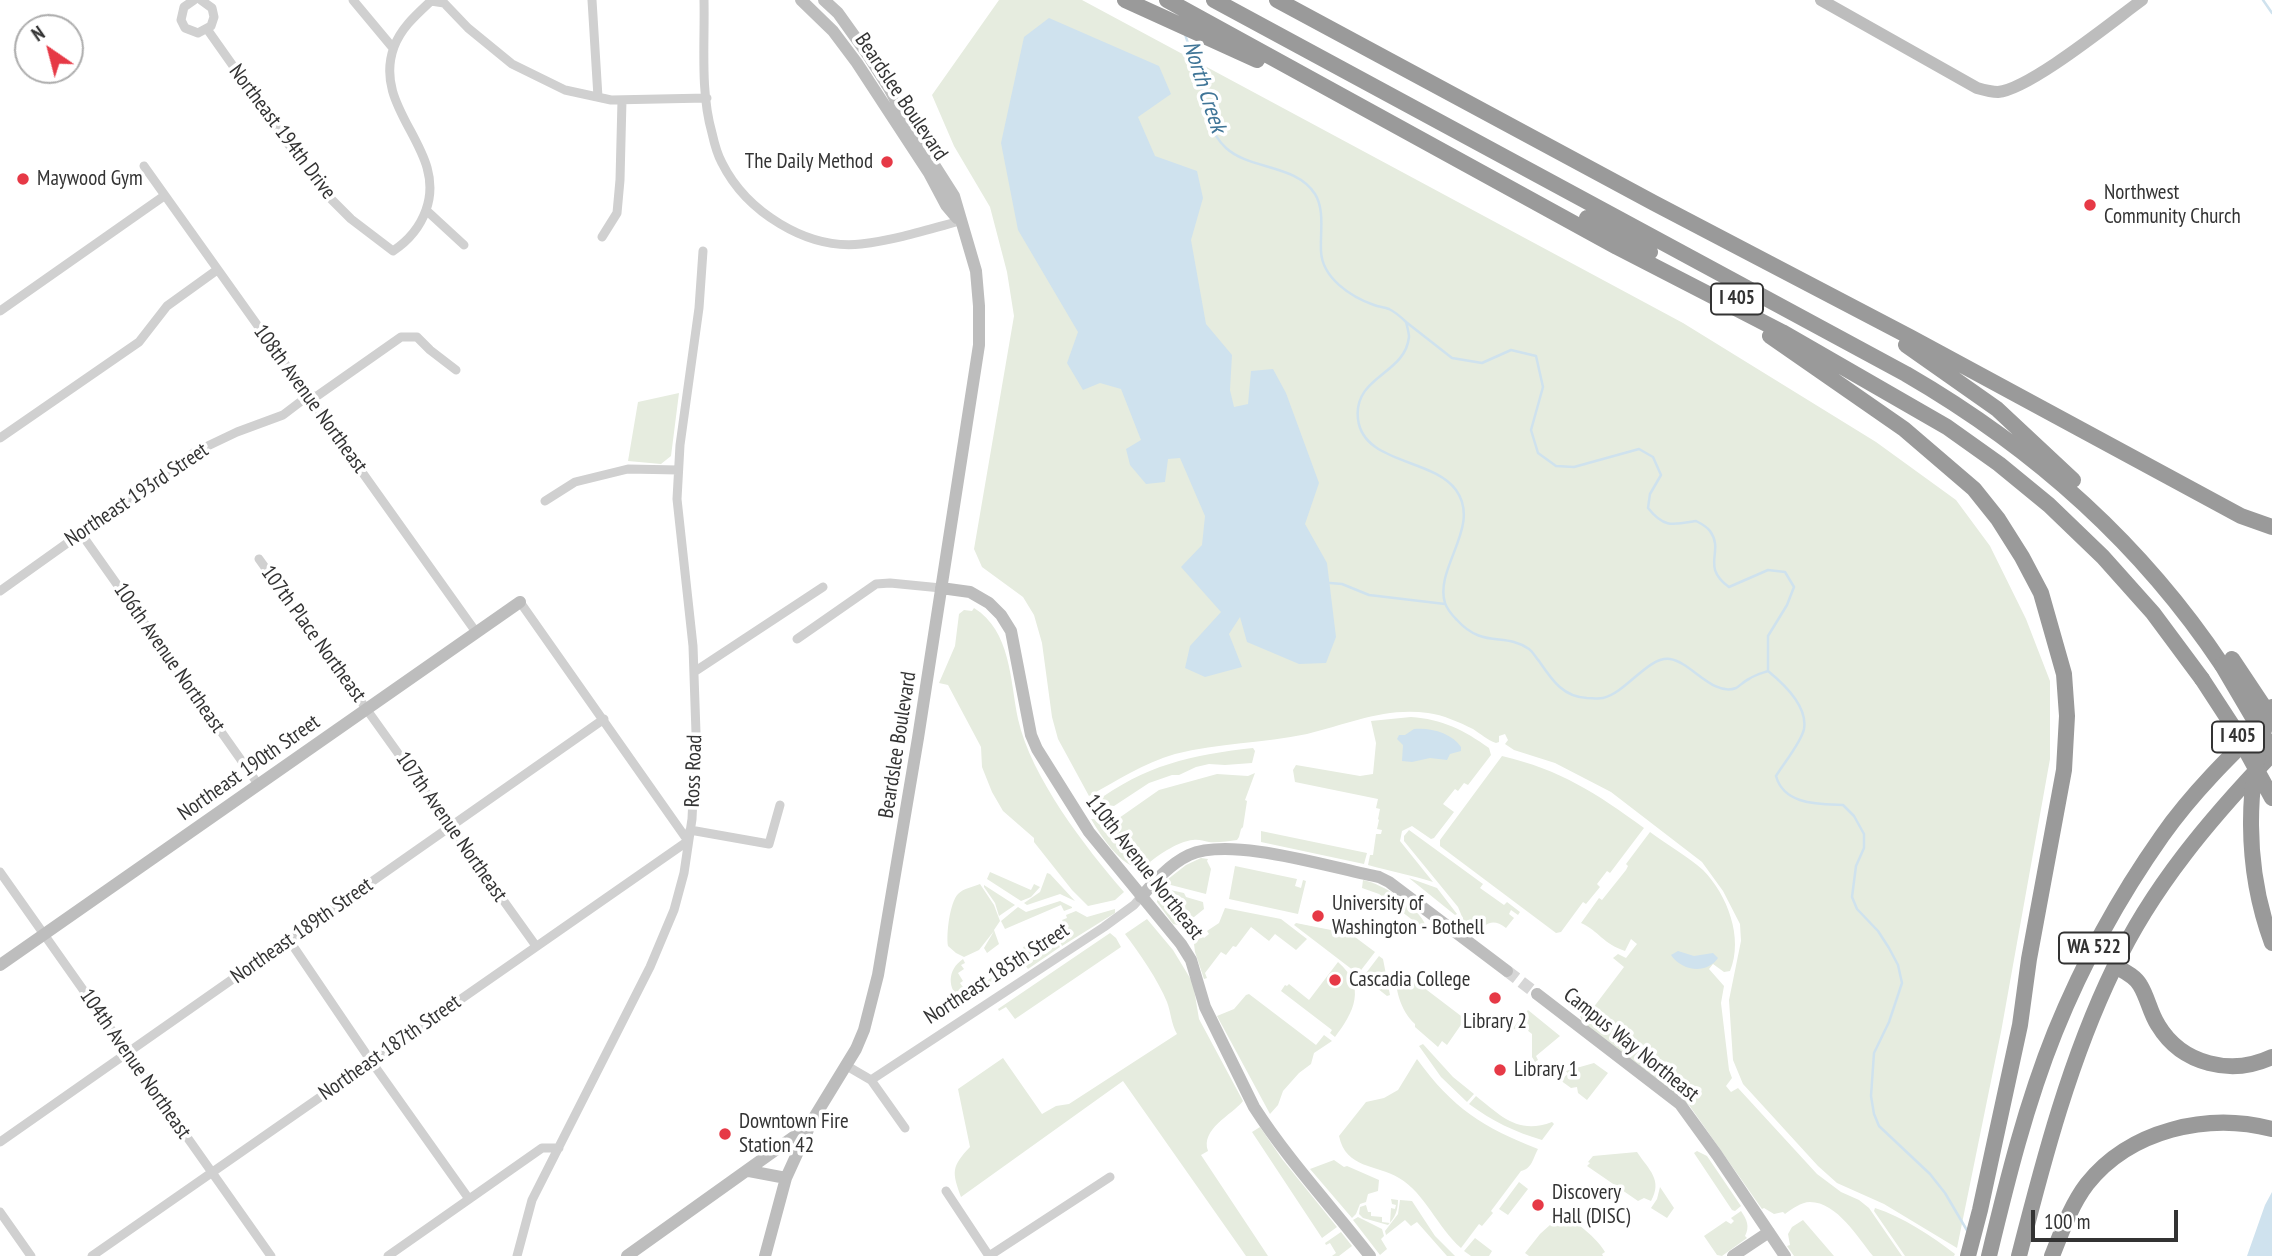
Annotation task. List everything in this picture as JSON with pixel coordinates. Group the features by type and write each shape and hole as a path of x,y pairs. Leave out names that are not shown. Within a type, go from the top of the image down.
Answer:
{"highway":[{"path":"1125,0 1381,116"},
{"name":"I 405","path":"1167,0 1206,9 1849,359 1933,408 2000,455 2049,494 2090,532 2162,612 2245,732 2272,781"},
{"name":"I 405","path":"1185,0 1906,374 1984,423 2053,476 2111,527 2262,704 2272,724"},
{"name":"I 405","path":"1232,0 1922,374 1991,418 2084,490 2155,561 2190,602 2227,662 2272,752"},
{"path":"1277,0 2241,516 2272,527"},
{"name":"I 405","path":"1206,9 1381,116 1617,247 1755,318 1947,427 1999,464 2049,505 2103,557 2153,613 2205,677 2272,798"},
{"path":"1861,313 1997,409 2084,490"},
{"path":"1755,318 1770,336 1904,429 1974,489 1998,519 2022,557 2040,593 2064,674 2067,716 2064,770 2029,958 2020,1024 1968,1256"},
{"path":"2272,707 2260,746 2253,789 2252,841 2256,883 2272,943"},
{"name":"WA 522","path":"1989,1256 2033,1092 2081,972 2110,918 2163,834 2226,760 2272,714"},
{"name":"WA 522","path":"2020,1252 2054,1126 2073,1068 2115,966 2150,905 2180,861 2224,805 2272,752"},
{"path":"2115,966 2133,976 2140,985 2160,1028 2174,1044 2199,1061 2221,1067 2238,1067 2264,1060"},
{"path":"2052,1256 2074,1203 2098,1171 2122,1151 2151,1136 2197,1124 2236,1123 2272,1129"}],"street":[{"name":"Northeast 194th Drive","path":"201,0 209,4 213,12 213,22 207,29 296,155 326,194 351,219 393,251 405,242 422,221 431,196 430,174 423,155 396,105 390,76 393,48"},
{"path":"353,0 393,48 406,25 431,1 444,3 468,28 512,64 565,90 622,100 707,98"},
{"path":"592,0 598,97"},
{"path":"704,0 707,98 711,130 721,162 738,188 758,208 791,229 830,243 860,244 909,235 960,221"},
{"name":"Beardslee Boulevard","path":"802,0 834,31 857,63 929,173 946,205 960,221"},
{"name":"Beardslee Boulevard","path":"765,1256 786,1178 810,1126 847,1066 864,1030 878,975 914,765 979,345 979,306 975,271 954,196 861,45 838,13 824,0"},
{"path":"1821,0 1977,88 1999,92 2011,89 2048,68 2142,0"},
{"path":"189,1 180,15 186,28 194,33 207,29"},
{"path":"602,237 617,213 622,100"},
{"name":"108th Avenue Northeast","path":"144,166 477,632"},
{"path":"0,311 164,196"},
{"path":"426,210 464,246"},
{"name":"Ross Road","path":"517,1256 532,1200 650,967 670,921 684,873 690,830 696,733 691,633 677,499 680,445 699,308 703,251"},
{"path":"0,438 139,342 167,306 217,270"},
{"name":"Northeast 193rd Street","path":"0,591 195,452 237,432 283,415 308,396 317,396 401,337 417,337 456,370"},
{"path":"545,501 575,482 615,472 628,469 678,470"},
{"name":"106th Avenue Northeast","path":"80,533 258,784"},
{"name":"107th Place Northeast","path":"259,559 366,708"},
{"path":"797,639 876,584 941,588"},
{"path":"694,672 822,587"},
{"name":"110th Avenue Northeast","path":"941,588 970,592 989,603 1001,615 1011,631 1031,735 1037,749 1089,832 1181,944 1191,960 1205,1007 1254,1107 1288,1156 1370,1256"},
{"path":"520,602 688,841"},
{"name":"Northeast 190th Street","path":"0,965 520,602"},
{"name":"107th Avenue Northeast","path":"366,708 536,946"},
{"name":"Northeast 189th Street","path":"0,1142 604,719"},
{"path":"690,830 769,844 780,805"},
{"name":"Northeast 187th Street","path":"92,1256 688,841"},
{"path":"1141,897 1171,866 1192,853 1210,849 1248,849 1379,877 1507,971"},
{"name":"104th Avenue Northeast","path":"0,872 271,1256"},
{"name":"Northeast 185th Street","path":"871,1080 1104,928 1141,897"},
{"path":"289,940 469,1199"},
{"name":"Campus Way Northeast","path":"1537,994 1680,1104 1785,1256"},
{"path":"847,1066 871,1080 905,1128"},
{"path":"627,1256 810,1126"},
{"path":"388,1256 542,1149 559,1148"},
{"path":"749,1171 786,1178"},
{"path":"946,1191 989,1256 1110,1177"},
{"path":"0,1212 31,1256"},
{"path":"1733,1256 1769,1232"}],"shaded area":[{"path":"999,0 1082,0 1683,323 1876,442 1956,500 1990,546 2026,619 2050,681 2050,759 2001,1032 1957,1248 1884,1204 1837,1183 1743,1084 1733,1060 1729,1000 1741,941 1740,924 1723,891 1702,862 1611,792 1555,763 1514,750 1505,744 1508,740 1505,734 1499,736 1499,742 1496,743 1468,726 1439,715 1412,712 1382,714 1307,734 1175,754 1141,767 1089,796 1058,739 1052,717 1042,643 1034,615 1023,597 982,567 974,549 1014,316 1007,272 990,207 954,146 932,95"},
{"path":"679,393 671,456 661,464 628,461 638,402"},
{"path":"974,608 986,618 1002,643 1018,719 1035,764 1061,810 1124,892 1115,900 1088,906 1072,890 1034,842 1034,838 1003,811 982,767 981,747 948,685 939,683 955,646 959,614"},
{"path":"1411,717 1433,720 1462,731 1489,748 1491,755 1468,785 1464,783 1458,791 1455,789 1443,804 1454,812 1434,838 1431,839 1412,826 1402,831 1400,841 1433,882 1368,865 1370,855 1373,855 1376,834 1381,834 1382,830 1377,829 1380,809 1376,808 1378,799 1295,782 1293,770 1296,765 1360,776 1373,774 1376,743 1371,721"},
{"path":"1253,748 1255,751 1252,763 1196,767 1149,783 1114,806 1094,803 1132,779 1169,764 1209,754"},
{"path":"1502,756 1542,768 1577,784 1644,828 1610,873 1607,871 1597,884 1600,887 1586,904 1583,902 1561,932 1556,933 1440,846 1440,840"},
{"path":"1255,773 1245,800 1243,827 1237,840 1188,841 1164,852 1142,869 1119,857 1091,819 1102,827 1109,825 1159,790 1217,774 1248,776"},
{"path":"1409,830 1483,884 1480,888 1504,905 1507,902 1520,912 1518,915 1511,910 1509,914 1514,918 1506,928 1497,923 1489,923 1474,936 1468,931 1458,907 1404,841"},
{"path":"1261,831 1367,853 1364,864 1261,842"},
{"path":"1650,832 1703,870 1719,891 1731,917 1735,945 1730,971 1724,972 1713,964 1709,969 1724,986 1721,1003 1732,1078 1726,1086 1731,1092 1738,1088 1817,1174 1869,1208 1902,1256 1873,1256 1838,1214 1820,1204 1803,1203 1785,1214 1774,1214 1762,1209 1689,1105 1583,1023 1580,1016 1588,1005 1593,1008 1624,967 1613,958 1618,954 1626,958 1637,944 1631,939 1625,951 1611,945 1581,923 1599,898 1602,900 1626,870 1626,864"},
{"path":"1201,858 1208,859 1211,869 1206,894 1163,883 1186,865"},
{"path":"1235,866 1297,879 1295,886 1301,888 1303,880 1306,881 1298,914 1229,899"},
{"path":"990,872 1031,890 1034,884 1040,887 1031,897 1021,901 987,879"},
{"path":"1047,873 1075,901 1060,894 1027,905 1024,903 1040,892"},
{"path":"1409,878 1437,888 1457,914 1455,915"},
{"path":"1363,880 1390,891 1408,904 1422,919 1426,926 1424,929 1379,894 1362,888"},
{"path":"980,884 994,905 1000,921 994,930 999,944 987,953 984,948 994,931 979,950 964,957 948,946 951,911 958,894"},
{"path":"984,885 1015,905 999,916"},
{"path":"1161,888 1184,893 1186,897 1203,902 1204,909 1183,926 1173,924 1157,902"},
{"path":"1060,901 1072,908 1064,911 1061,905 1005,929 1001,921 1018,907 1026,912"},
{"path":"1225,908 1281,919 1307,939 1296,950 1275,934 1269,941 1251,927 1236,947 1233,946 1226,955 1221,952 1205,973 1207,978 1204,979 1194,944 1219,923"},
{"path":"1115,909 1115,913 1062,946 1056,933 1065,929 1062,920 1067,918 1066,915 1076,911 1087,917"},
{"path":"1147,919 1173,950 1193,983 1199,1019 1243,1101 1213,1129 1207,1143 1208,1151 1201,1155 1268,1256 1246,1256 1123,1081 961,1197 955,1170 959,1160 970,1147 958,1089 1003,1058 1042,1114 1056,1106 1069,1104 1177,1034 1159,985 1125,934"},
{"path":"1296,923 1351,934 1375,952 1358,974 1294,925"},
{"path":"1110,933 1121,947 1015,1019 1006,1007 999,1011 998,1009"},
{"path":"1054,934 1060,947 1028,969 1018,955 1025,952 1023,947"},
{"path":"1379,956 1383,959 1390,995 1387,996 1363,977"},
{"path":"963,959 965,963 961,965 964,969 958,973 963,981 960,983 968,994 1014,962 1016,966 961,1001 953,990 951,979 954,968"},
{"path":"1338,962 1347,971 1355,990 1352,1009 1335,1037 1330,1033 1332,1030 1281,991 1289,984 1309,1000"},
{"path":"1398,968 1465,1019 1447,1045 1442,1041 1438,1047 1415,1027 1397,990"},
{"path":"1249,994 1316,1045 1324,1035 1332,1041 1314,1053 1311,1064 1283,1091 1278,1105 1270,1114 1217,1016 1234,1009"},
{"path":"1528,1010 1560,1036 1536,1056 1538,1060 1535,1062 1532,1057 1532,1034 1527,1030 1512,1029"},
{"path":"1423,1044 1453,1077 1474,1094 1467,1102 1441,1077 1419,1046"},
{"path":"1417,1059 1443,1091 1470,1114 1501,1133 1538,1149 1530,1166 1521,1171 1491,1211 1493,1213 1482,1226 1479,1224 1461,1248 1408,1184 1355,1160 1348,1155 1339,1136 1366,1102 1384,1098 1398,1090"},
{"path":"1594,1063 1608,1073 1587,1100 1578,1093 1577,1087 1571,1088 1560,1080 1568,1074 1566,1071"},
{"path":"1476,1096 1502,1116 1520,1125 1554,1124 1542,1140 1532,1137 1495,1121 1469,1104"},
{"path":"1260,1127 1337,1227 1322,1238 1252,1132"},
{"path":"1697,1151 1707,1156 1741,1206 1735,1211 1694,1153"},
{"path":"1637,1152 1655,1181 1656,1187 1651,1201 1644,1198 1638,1201 1587,1166 1593,1156"},
{"path":"1334,1160 1344,1167 1379,1180 1378,1191 1368,1194 1366,1202 1360,1204 1352,1218 1310,1169"},
{"path":"1519,1182 1528,1189 1508,1215 1499,1209"},
{"path":"1660,1187 1674,1208 1667,1218 1651,1208"},
{"path":"1391,1199 1398,1200 1396,1214 1390,1223 1391,1208 1395,1209 1396,1205 1392,1204"},
{"path":"1400,1200 1412,1201 1435,1236 1455,1256 1447,1256 1417,1222 1411,1226 1405,1220 1386,1235 1385,1231 1398,1214"},
{"path":"1366,1205 1371,1216 1382,1217 1382,1222 1390,1223 1388,1225 1363,1218 1359,1214 1360,1207"},
{"path":"1875,1208 1896,1216 1937,1240 1955,1254 1954,1256 1905,1256 1874,1211"},
{"path":"1741,1211 1747,1223 1747,1238 1722,1256 1717,1255 1704,1236 1726,1221 1731,1224 1734,1221 1731,1218"},
{"path":"1561,1215 1592,1236 1605,1252 1603,1256 1529,1256 1525,1253 1540,1234"},
{"path":"1358,1217 1382,1229 1384,1236 1381,1239 1387,1249 1380,1255 1353,1220"},
{"path":"1803,1220 1834,1256 1794,1256 1787,1246 1790,1245 1788,1234 1792,1227"},
{"path":"1341,1232 1352,1246 1339,1256 1332,1256 1336,1253 1330,1243 1325,1243"},
{"path":"1475,1238 1492,1251 1489,1256 1471,1256 1464,1251"}],"water":[{"path":"1049,18 1159,66 1171,94 1138,117 1155,156 1197,171 1203,198 1191,240 1206,324 1232,355 1230,390 1234,407 1248,404 1251,371 1273,369 1286,393 1319,483 1305,524 1327,563 1336,637 1326,663 1299,664 1247,642 1240,617 1229,634 1242,667 1205,677 1185,668 1190,646 1221,612 1181,567 1202,545 1205,516 1180,458 1168,459 1165,482 1146,484 1130,465 1126,449 1141,440 1121,389 1100,383 1083,390 1067,363 1078,332 1018,230 1001,143 1024,37"},
{"path":"1414,729 1434,730 1446,735 1457,742 1461,751 1450,754 1447,760 1430,758 1402,761 1403,745 1397,739 1399,735 1405,735"},
{"path":"1678,951 1694,956 1713,953 1718,958 1707,967 1694,969 1681,965 1671,955"},
{"path":"2272,1192 2272,1256 2247,1256 2265,1205"}],"waterway":[{"path":"2263,0 2272,13"},
{"name":"North Creek","path":"1185,34 1195,60 1209,119 1218,139 1236,155 1285,172 1307,184 1320,207 1321,251 1326,270 1347,292 1389,309 1406,322 1409,337 1405,350 1399,360 1363,393 1358,419 1363,434 1372,445 1445,480 1456,490 1463,504 1461,532 1443,590 1445,603 1455,618 1476,634 1511,641 1529,649 1559,686 1579,697 1603,698 1612,695 1653,663 1670,659 1678,661 1711,684 1727,689 1736,688 1753,676 1768,671 1799,704 1804,729 1796,747 1776,776 1780,786 1794,798 1813,803 1843,805 1854,816 1864,834 1864,848 1856,866 1852,897 1857,909 1878,931 1889,948 1898,965 1902,983 1889,1022 1874,1053 1871,1096 1874,1114 1879,1126 1930,1174 1945,1193 1968,1232"},
{"path":"1406,322 1452,358 1482,363 1511,350 1536,356 1543,387 1531,430 1538,453 1556,466 1574,467 1639,449 1653,457 1661,475 1650,494 1648,508 1669,524 1696,521 1709,530 1714,539 1716,572 1729,587 1768,570 1785,572 1794,587 1787,605 1768,636 1768,671"},
{"path":"1330,583 1342,584 1369,595 1445,604"}],"tunnel":[{"path":"1507,971 1537,994"}],"place":[{"name":"The Daily Method","path":"887,162"},
{"name":"Maywood Gym","path":"23,179"},
{"name":"Northwest Community Church","path":"2090,205"},
{"name":"University of Washington - Bothell","path":"1318,916"},
{"name":"Cascadia College","path":"1335,980"},
{"name":"Library 2","path":"1495,998"},
{"name":"Library 1","path":"1500,1070"},
{"name":"Downtown Fire Station 42","path":"725,1134"},
{"name":"Discovery Hall (DISC)","path":"1538,1205"}]}
